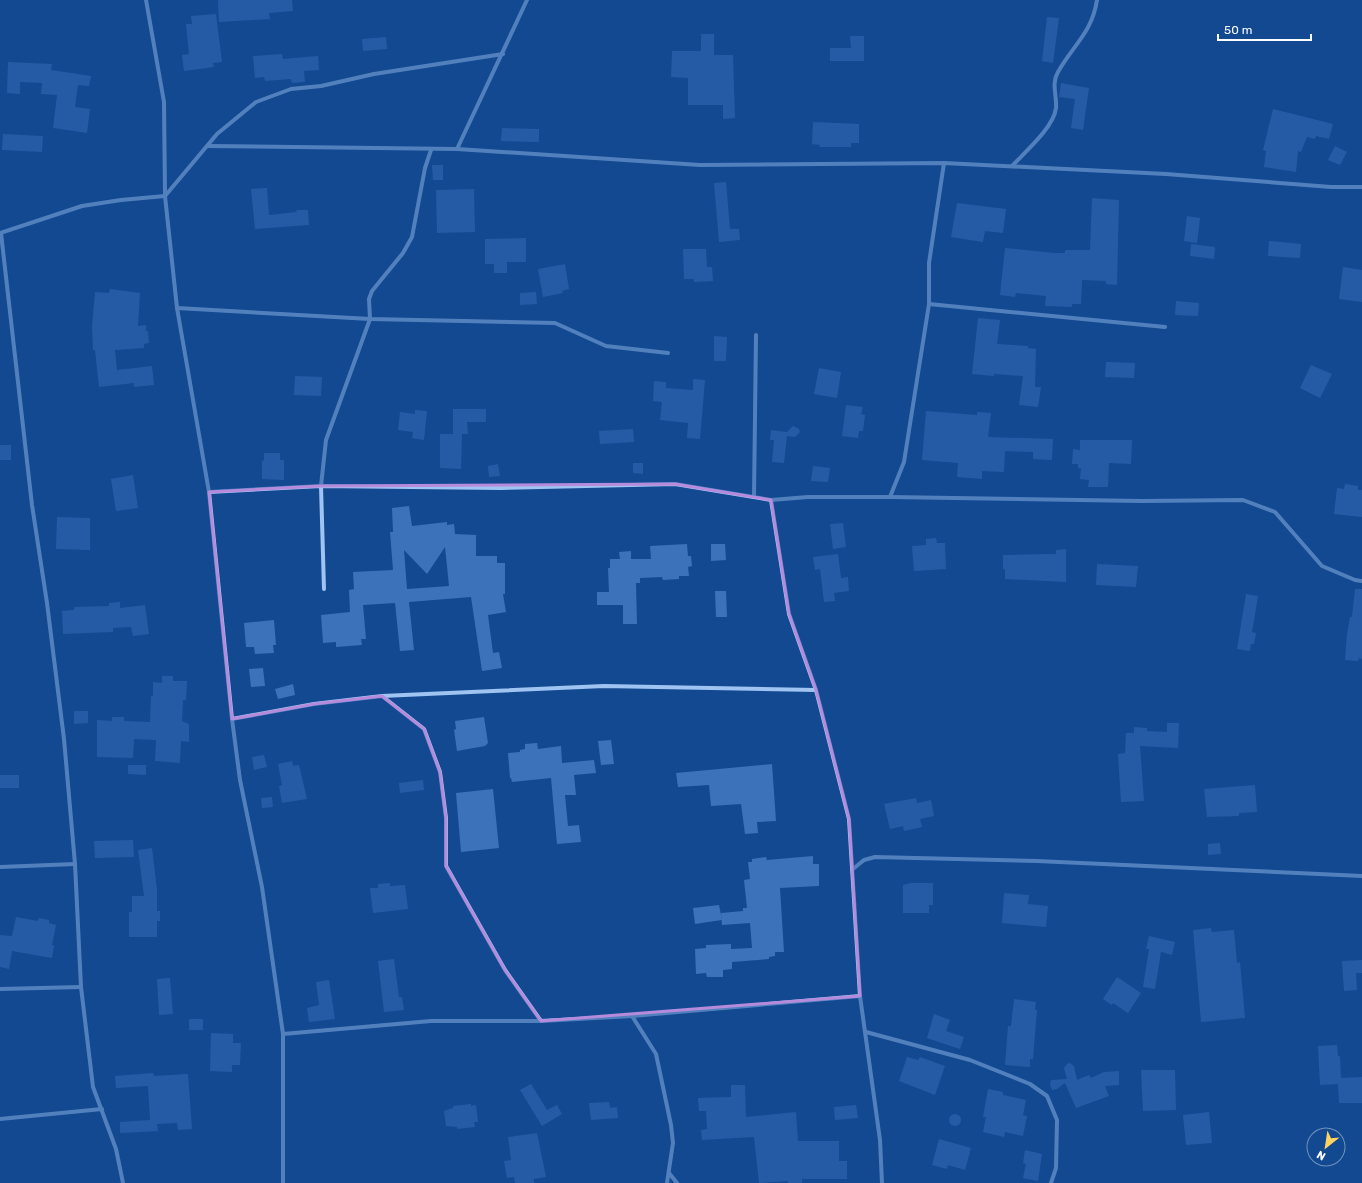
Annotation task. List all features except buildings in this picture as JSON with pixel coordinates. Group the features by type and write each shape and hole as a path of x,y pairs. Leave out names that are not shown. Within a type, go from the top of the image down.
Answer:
{"street":[{"path":"146,0 164,102 165,196 177,308 209,492 232,719 240,780 262,887 283,1034 283,1183"},
{"path":"457,149 503,54 527,0"},
{"path":"1012,166 1040,136 1053,116 1056,107 1053,84 1057,72 1086,32 1095,16 1097,0"},
{"path":"123,1183 116,1149 93,1087 82,987 75,864 64,739 47,603 32,506 1,233 82,206 121,200 165,196 217,134 256,102 291,89 321,86 374,74 503,54"},
{"path":"207,146 431,150 457,149 700,164 944,163 1166,174 1331,187 1362,187"},
{"path":"324,589 321,486 326,440 370,319 369,299 372,291 403,252 412,237 425,168 431,150"},
{"path":"890,497 904,462 929,304 929,263 944,163"},
{"path":"929,304 1165,328"},
{"path":"177,308 370,319 555,323 606,346 668,353"},
{"path":"754,497 756,335"},
{"path":"209,492 321,486 501,488 674,484 771,500 808,497 1142,501 1243,500 1275,512 1322,566 1355,580 1362,581"},
{"path":"771,500 789,614 816,690 849,819 860,996 880,1140 882,1183"},
{"path":"232,719 314,704 382,696 604,686 816,690"},
{"path":"382,696 424,729 440,772 446,818 446,866 505,970 541,1021"},
{"path":"852,869 864,860 875,857 1037,861 1362,876"},
{"path":"0,867 75,864"},
{"path":"0,989 82,987"},
{"path":"283,1034 431,1021 541,1021 632,1016 860,996"},
{"path":"632,1016 656,1054 662,1078 672,1137 667,1183"},
{"path":"866,1032 970,1060 1030,1084 1047,1096 1057,1120 1056,1168 1051,1183"},
{"path":"0,1119 102,1110"},
{"path":"669,1173 677,1183"}],"highlighted area":[{"path":"675,484 771,500 789,614 816,690 849,819 860,996 541,1021 505,970 446,866 446,818 440,772 424,729 382,696 314,704 232,719 209,492 321,486"}]}
